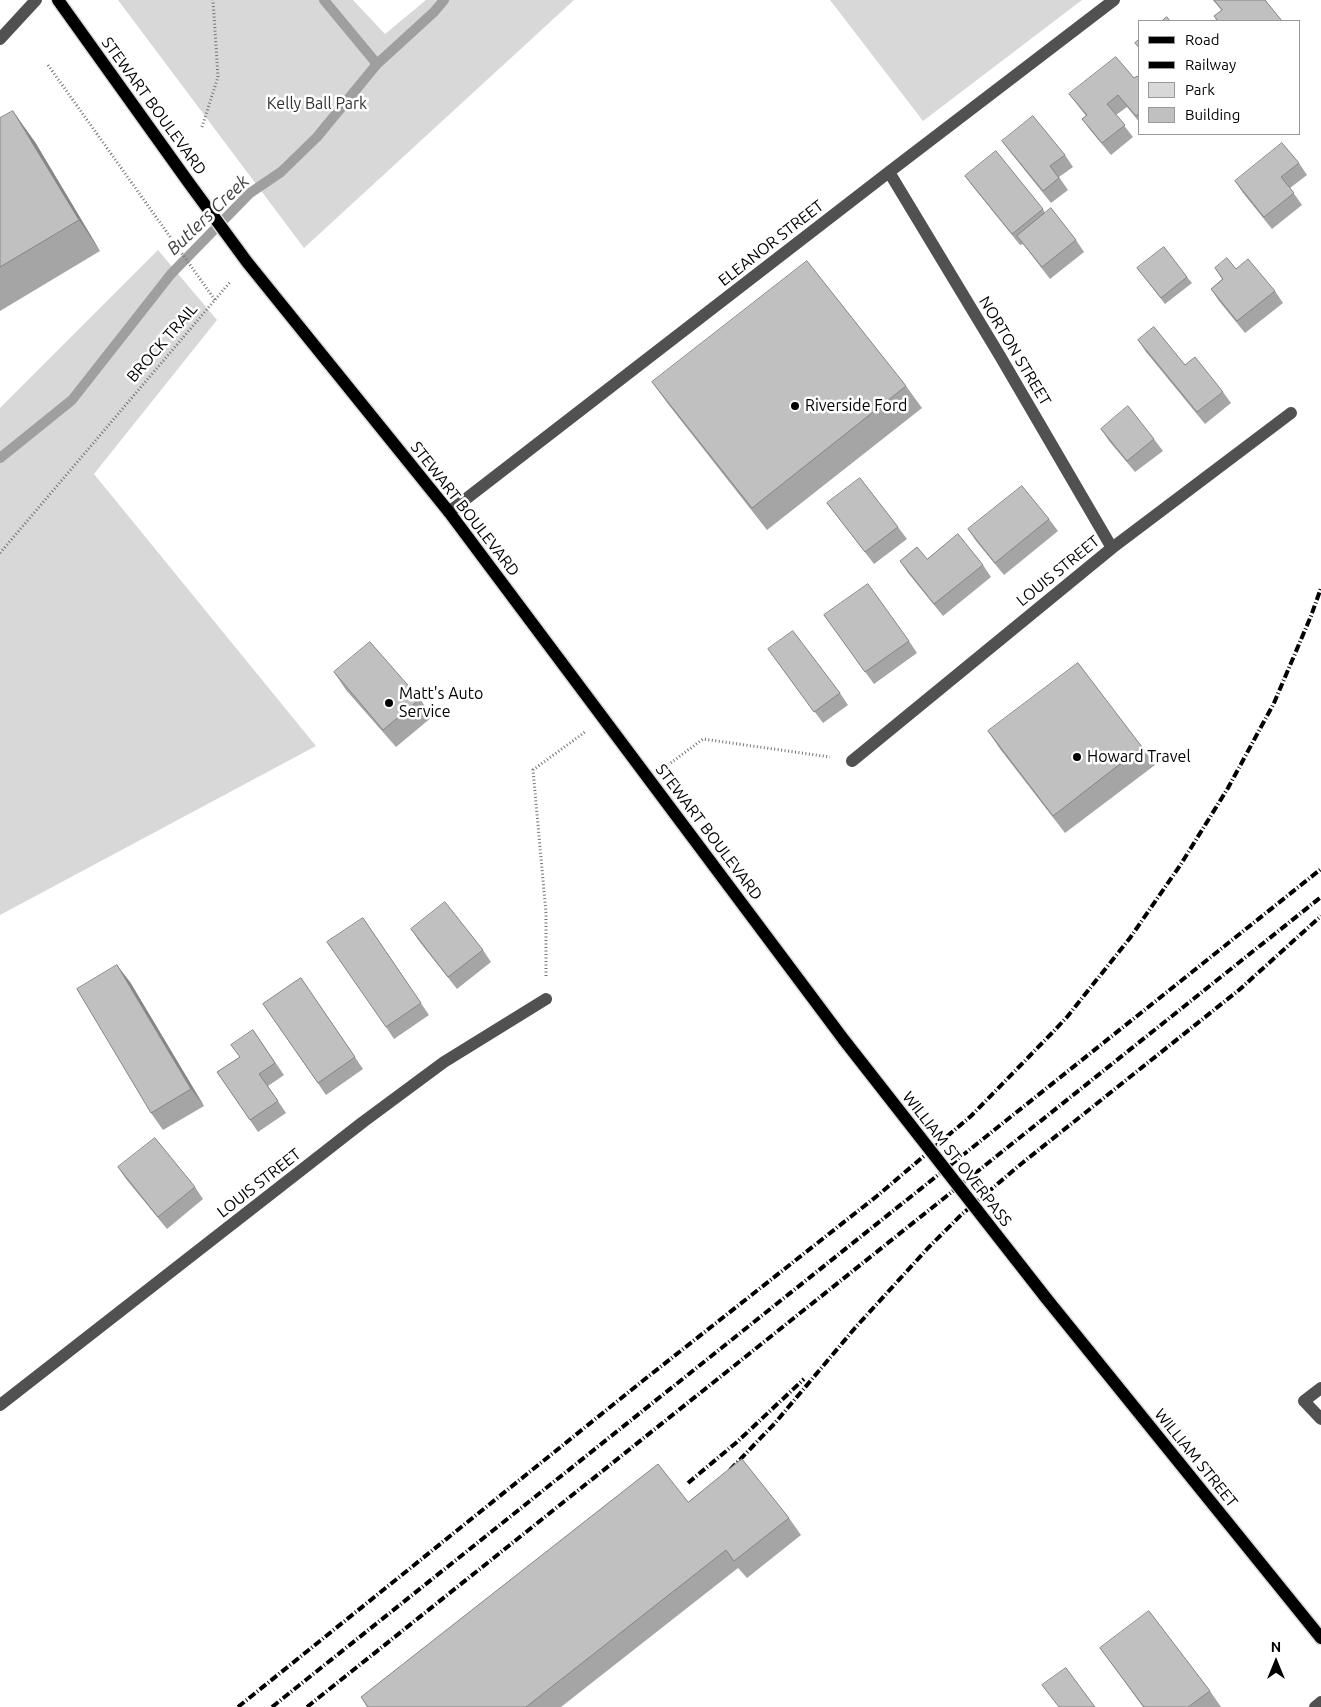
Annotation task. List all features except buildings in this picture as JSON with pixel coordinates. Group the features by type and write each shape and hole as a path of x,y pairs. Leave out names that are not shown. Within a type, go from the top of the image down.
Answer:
{"main road":[{"name":"STEWART BOULEVARD","path":"58,0 247,262 449,512 844,1040"},
{"name":"WILLIAM ST OVERPASS","path":"844,1040 1046,1298"},
{"name":"WILLIAM STREET","path":"1046,1298 1321,1638"}],"street":[{"path":"0,39 36,0"},
{"name":"ELEANOR STREET","path":"449,512 1114,0"},
{"name":"NORTON STREET","path":"889,172 1000,356 1112,548"},
{"name":"LOUIS STREET","path":"852,760 1112,548 1291,413"},
{"name":"LOUIS STREET","path":"0,1405 363,1122 444,1062 546,999"},
{"path":"1321,1388 1304,1400 1321,1419"},
{"path":"1315,1707 1321,1702"}],"path":[{"path":"202,127 218,77 213,0"},
{"name":"BROCK TRAIL","path":"0,552 215,300 48,65"},
{"path":"546,999 546,913 533,770 604,718"},
{"path":"649,778 703,739 852,760"}],"green space":[{"name":"Kelly Ball Park","path":"118,0 353,0 385,34 426,0 574,0 304,248"},
{"path":"830,0 1082,0 923,121"},
{"path":"158,250 217,320 94,474 316,746 0,915 0,408"}],"waterway":[{"path":"324,0 377,64"},
{"name":"Butlers Creek","path":"0,458 72,400 171,274 250,193 281,172 317,137 377,64 434,12 444,0"}],"railway":[{"path":"238,1707 640,1383 877,1196 971,1116 1052,1033 1130,938 1181,864 1228,788 1274,703 1321,588"},
{"path":"272,1707 1321,869"},
{"path":"307,1707 1321,897"},
{"path":"730,1470 775,1423 855,1328 961,1215 1021,1164 1239,990 1321,916"},
{"path":"688,1483 737,1442 804,1379"}],"place":[{"name":"Riverside Ford","path":"795,406"},
{"name":"Matt's Auto Service","path":"389,703"},
{"name":"Howard Travel","path":"1077,757"}]}
